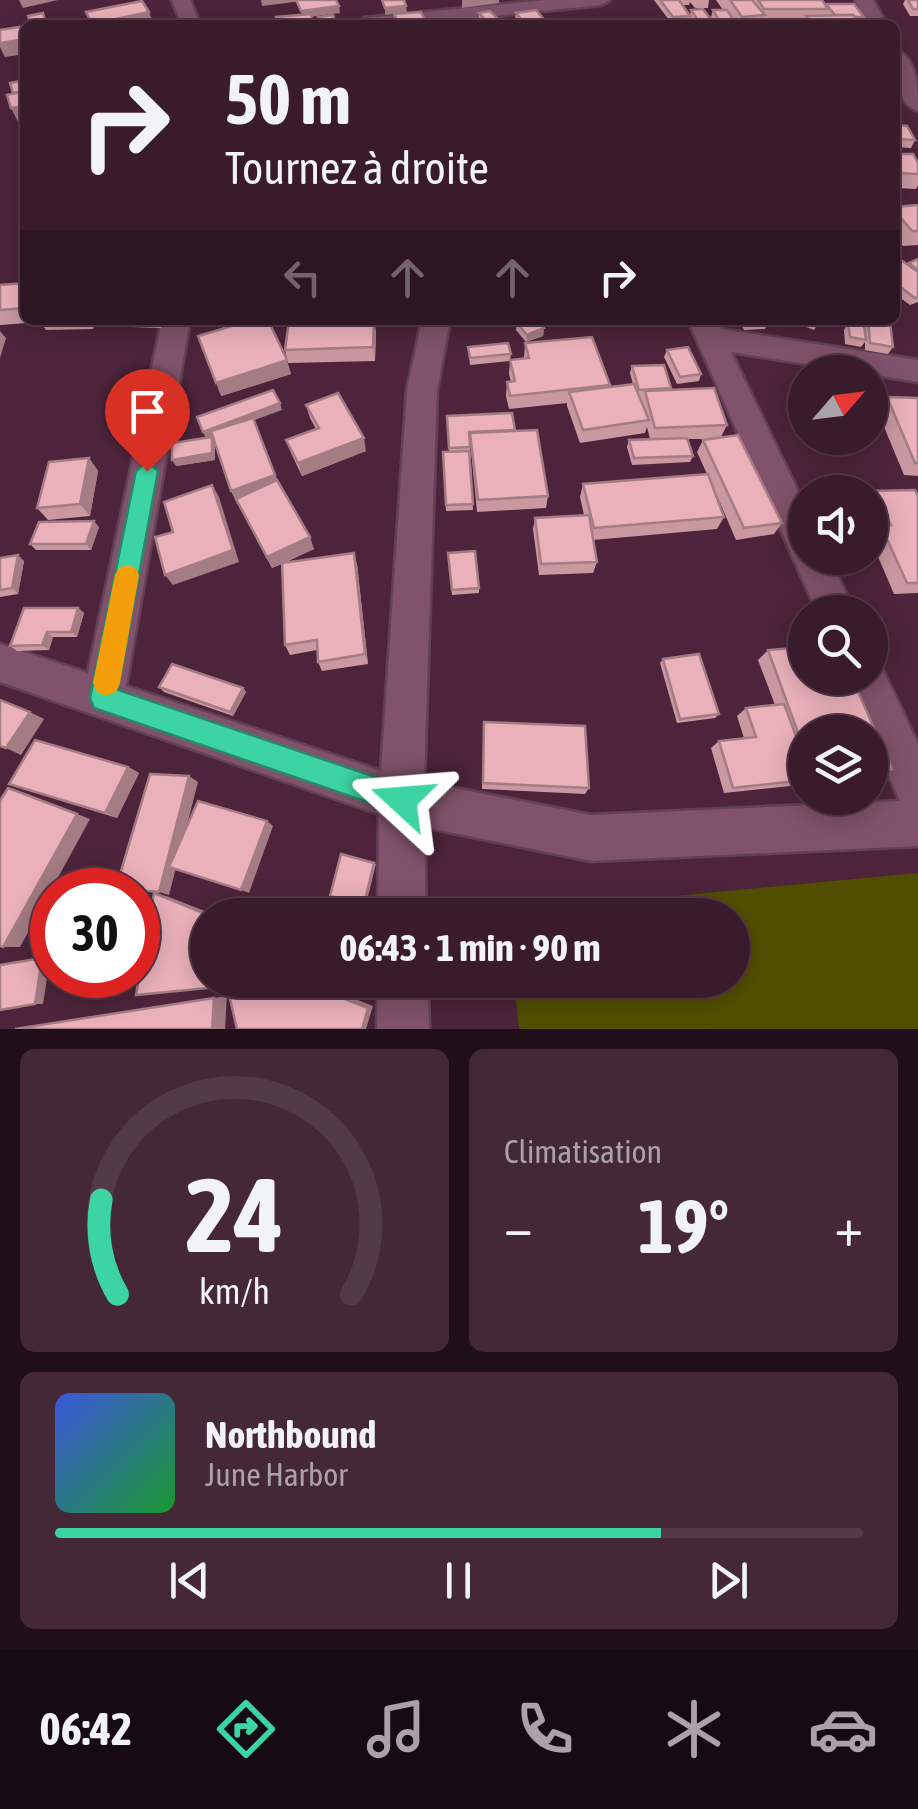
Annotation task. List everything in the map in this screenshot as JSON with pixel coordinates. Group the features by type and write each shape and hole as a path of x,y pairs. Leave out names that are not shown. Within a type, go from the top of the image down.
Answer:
{"street":[{"path":"361,20 601,0"},
{"path":"549,5 556,20"},
{"path":"913,78 918,105"},
{"path":"104,698 175,325"},
{"path":"402,898 402,800 422,390 435,325"},
{"path":"706,329 918,371"},
{"path":"706,329 788,507"},
{"path":"0,663 402,800 591,838 918,823"},
{"path":"874,695 918,792"},
{"path":"403,998 403,1029"}],"shaded area":[{"path":"918,873 918,1029 519,1029 516,998 750,998 750,898 655,898"}],"building":[{"path":"296,0 336,0 339,6 301,11"},
{"path":"382,0 404,0 406,6 385,8"},
{"path":"660,0 679,0 690,16 673,17"},
{"path":"730,0 752,0 765,15 742,17"},
{"path":"758,0 822,0 828,9 764,9"},
{"path":"908,0 918,0 918,9 913,9"},
{"path":"142,1 149,12 90,20 86,12"},
{"path":"826,4 854,4 864,17 835,15"},
{"path":"703,9 711,20 698,20 691,10"},
{"path":"536,10 545,20 522,20 516,13"},
{"path":"713,10 727,10 734,20 719,20"},
{"path":"490,11 498,19 485,20 479,13"},
{"path":"421,12 425,20 397,20 394,14"},
{"path":"43,13 45,20 29,20 28,16"},
{"path":"311,14 312,20 276,20 276,17"},
{"path":"333,15 335,20 318,20"},
{"path":"853,15 858,20 809,20 806,16"},
{"path":"20,27 20,40 0,43 0,30"},
{"path":"20,81 20,92 13,93 10,83"},
{"path":"20,92 20,107 11,108 7,95"},
{"path":"900,125 907,126 915,140 900,139"},
{"path":"900,154 913,154 918,174 900,173"},
{"path":"918,205 918,231 912,231 900,217 900,207"},
{"path":"900,260 918,272 918,297 900,287"},
{"path":"20,283 20,308 0,310 0,285"},
{"path":"235,325 270,325 287,360 216,383 198,336"},
{"path":"288,325 374,325 373,347 285,350"},
{"path":"519,325 544,328 527,335"},
{"path":"848,325 864,325 866,340 850,337"},
{"path":"868,325 890,325 893,347 870,343"},
{"path":"592,337 610,385 510,396 507,382 515,381 510,360 529,358 525,343"},
{"path":"508,343 511,354 470,358 468,347"},
{"path":"688,347 701,374 680,377 667,350"},
{"path":"664,365 671,388 639,390 632,366"},
{"path":"634,384 649,420 583,430 569,392"},
{"path":"714,388 727,425 655,428 645,391"},
{"path":"273,390 280,403 203,432 197,417"},
{"path":"338,393 364,438 298,463 286,440 319,428 306,405"},
{"path":"888,397 918,398 915,463 888,399"},
{"path":"512,413 515,430 469,432 470,447 449,448 447,416"},
{"path":"253,418 275,475 231,491 211,431"},
{"path":"537,430 548,496 478,500 470,433"},
{"path":"738,435 782,523 744,528 703,440"},
{"path":"212,437 212,453 172,460 172,443"},
{"path":"687,438 693,456 634,458 629,440"},
{"path":"469,451 473,504 446,505 443,452"},
{"path":"89,458 80,504 37,508 49,462"},
{"path":"708,474 724,517 594,528 583,484"},
{"path":"277,480 310,537 267,557 236,499"},
{"path":"212,485 233,550 165,575 155,537 173,532 164,502"},
{"path":"915,490 918,496 918,583 907,583 888,541 888,491"},
{"path":"589,515 597,562 541,564 535,518"},
{"path":"94,521 86,544 30,544 39,522"},
{"path":"475,551 479,588 452,590 448,553"},
{"path":"354,553 365,654 318,662 317,640 285,645 282,563"},
{"path":"18,555 12,588 0,590 0,558"},
{"path":"24,608 78,608 71,632 47,632 42,645 10,646"},
{"path":"788,648 788,695 859,695 868,715 792,715 768,650"},
{"path":"699,654 719,714 680,719 663,659"},
{"path":"172,664 243,688 230,712 159,687"},
{"path":"0,700 30,712 6,748 0,746"},
{"path":"784,704 788,715 788,782 733,788 719,741 756,737 746,708"},
{"path":"484,722 585,726 589,788 483,783"},
{"path":"35,740 128,767 105,813 9,784"},
{"path":"150,774 189,776 160,888 160,868 122,868"},
{"path":"8,788 77,814 47,868 30,868 30,898 3,947 0,946 0,801"},
{"path":"198,801 267,821 241,890 169,867"},
{"path":"341,854 374,863 365,898 330,896"},
{"path":"160,895 190,908 190,990 160,993"},
{"path":"30,960 30,998 36,998 35,1004 0,1010 0,965"},
{"path":"214,998 212,1029 15,1029"},
{"path":"230,998 343,998 368,1008 362,1029 237,1029"}],"slow traffic":[{"path":"106,683 127,575"}],"route":[{"path":"147,471 104,698 402,800"}]}
